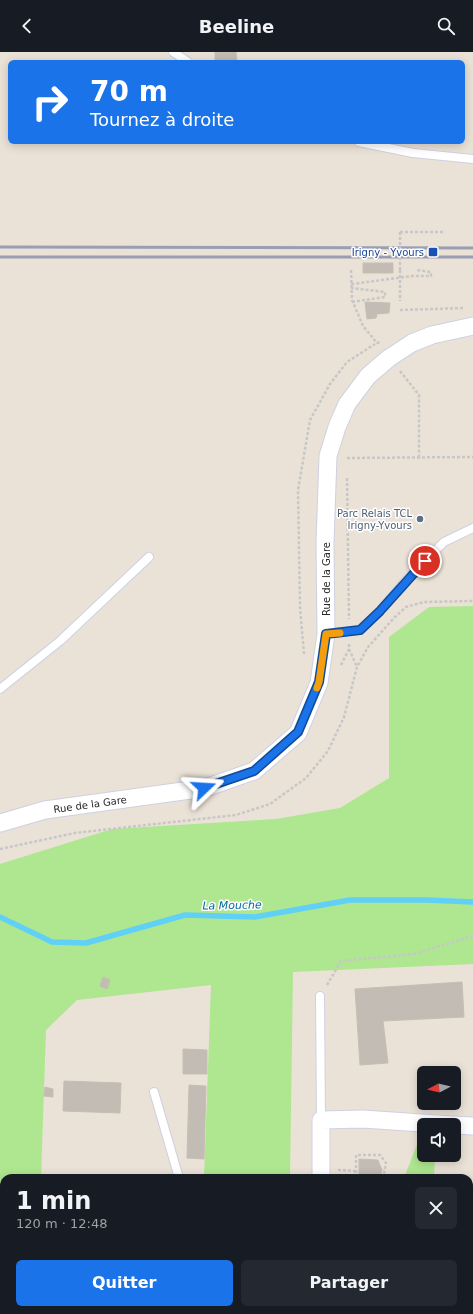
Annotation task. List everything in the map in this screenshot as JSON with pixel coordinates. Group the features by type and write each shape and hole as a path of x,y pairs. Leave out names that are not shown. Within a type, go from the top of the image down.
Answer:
{"street":[{"name":"Rue de la Gare","path":"0,823 45,810 204,788 254,771 298,732 319,682 326,634 325,543 328,456 336,427 347,404 368,376 389,358 412,343 432,335 473,326"},
{"path":"321,1174 321,1120 363,1119 417,1123"},
{"path":"461,1125 473,1126"}],"lane":[{"path":"173,52 185,60"},
{"path":"369,144 413,153 473,159"},
{"path":"326,634 360,630 380,611 406,580 444,542 473,528"},
{"path":"0,689 60,641 149,557"},
{"path":"320,996 321,1120"},
{"path":"154,1092 179,1174"}],"path":[{"path":"400,301 400,232 443,232"},
{"path":"351,270 352,302 363,326 406,377 419,395 419,458"},
{"path":"352,302 385,297 385,292 352,288 352,284 412,276 431,276 431,272 416,270"},
{"path":"400,310 473,308"},
{"path":"377,343 383,340"},
{"path":"347,450 347,466"},
{"path":"347,458 473,458"},
{"path":"347,474 349,649 358,667"},
{"path":"320,996 334,976 340,961 414,954 473,936"},
{"path":"356,1174 356,1155 380,1155 386,1163 384,1174"}],"green space":[{"path":"473,606 473,964 293,972 290,1174 204,1174 211,985 77,1000 46,1030 41,1174 0,1174 0,864 112,829 276,819 340,808 389,778 389,637 429,607"},
{"path":"417,1145 417,1162 435,1162 434,1174 406,1174"}],"building":[{"path":"215,52 236,52 237,60 215,60"},
{"path":"363,263 393,263 393,273 363,273"},
{"path":"365,302 390,303 389,313 377,314 376,318 367,319"},
{"path":"103,977 110,980 107,989 100,986"},
{"path":"462,982 464,1017 383,1021 388,1063 360,1065 355,989"},
{"path":"183,1049 207,1050 207,1074 183,1074"},
{"path":"64,1081 121,1083 120,1113 63,1111"},
{"path":"189,1085 206,1086 204,1159 187,1158"},
{"path":"45,1087 53,1089 53,1097 44,1096"},
{"path":"359,1159 378,1160 382,1170 381,1174 359,1174"}],"waterway":[{"name":"La Mouche","path":"0,917 52,942 86,943 185,915 255,917 350,900 426,900 473,902"}],"railway":[{"path":"0,247 473,248"},
{"path":"0,257 473,257"}],"slow traffic":[{"path":"317,688 326,634 340,633"}],"place":[{"name":"Irigny - Yvours","path":"433,252"},
{"name":"Parc Relais TCL Irigny-Yvours","path":"420,519"}],"route":[{"path":"204,788 254,771 298,732 319,682 326,634 360,630 380,611 406,580 425,561"}]}
